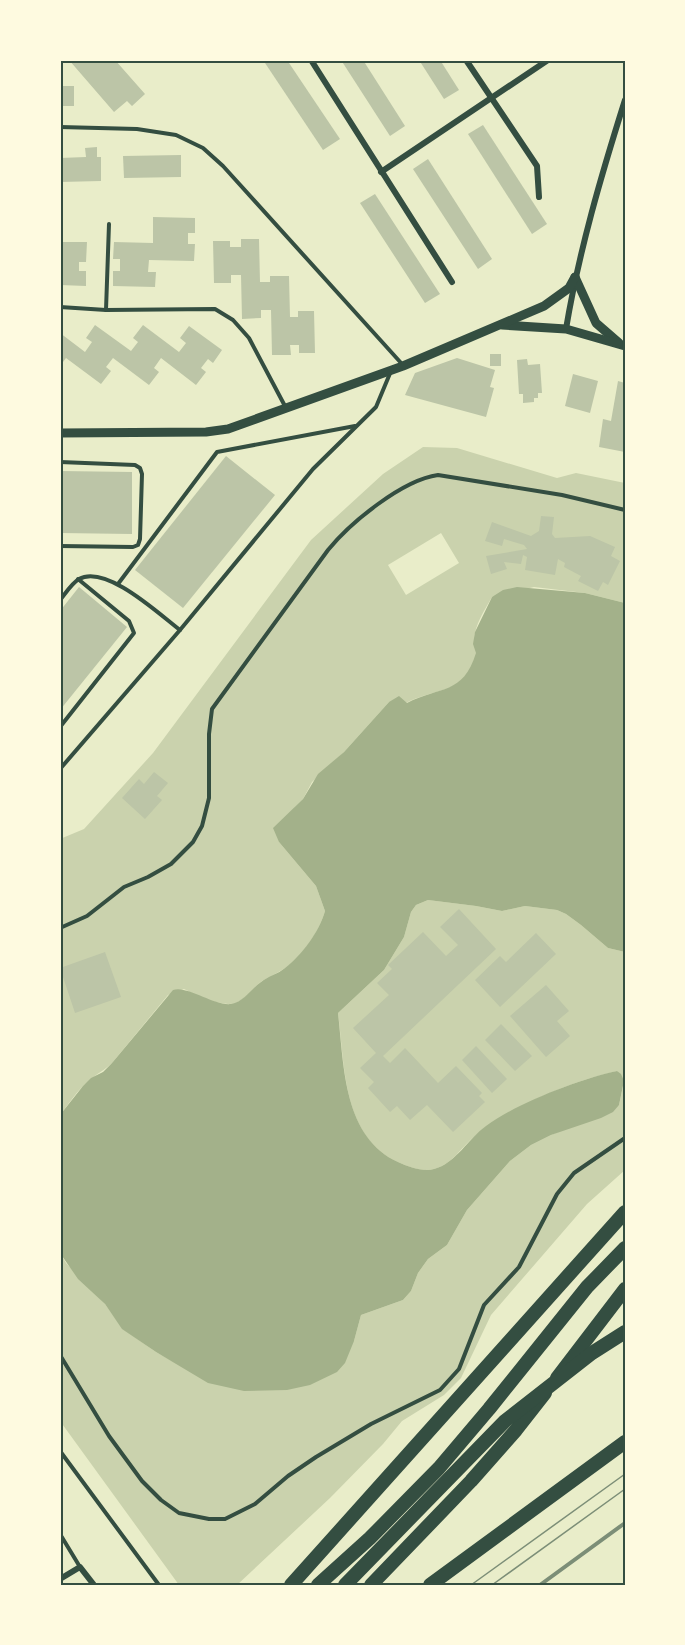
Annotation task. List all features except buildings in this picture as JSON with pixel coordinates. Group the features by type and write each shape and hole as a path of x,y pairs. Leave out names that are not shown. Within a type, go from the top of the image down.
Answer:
{"highway":[{"path":"291,1585 625,1212"},
{"path":"318,1585 370,1538 439,1468 587,1287 625,1248"},
{"path":"371,1585 471,1481 516,1430 625,1289"},
{"path":"345,1585 505,1422 592,1353 625,1332"},
{"path":"430,1585 625,1442"}],"street":[{"path":"311,60 452,282"},
{"path":"466,60 537,166 539,196"},
{"path":"381,172 548,60"},
{"path":"566,329 575,277 599,183 625,100"},
{"path":"60,433 225,430 391,371 500,325 553,301 568,288 575,277"},
{"path":"575,277 596,323 623,345"},
{"path":"500,325 566,329 623,345"},
{"path":"60,1579 80,1567 94,1585"}],"lane":[{"path":"60,127 137,129 176,135 202,148 223,166 403,366"},
{"path":"106,310 109,224"},
{"path":"60,307 106,310 215,309 233,320 249,338 286,409"},
{"path":"60,769 180,630 313,469 376,408 391,371"},
{"path":"117,584 217,452 356,425"},
{"path":"60,462 135,465 140,468 142,474 138,545 133,547 60,546"},
{"path":"60,928 87,916 124,887 171,864 193,842 202,826 210,798 209,734 212,709 328,550 349,526 363,515 416,482 438,475 562,495 625,510"},
{"path":"60,600 78,579 90,576 102,578 117,584 180,630"},
{"path":"60,727 134,633 129,621 78,579"},
{"path":"60,1357 124,1459 161,1500 179,1513 194,1517 225,1519 233,1516 255,1504 288,1476 316,1457 371,1424 440,1390 459,1368 484,1305 519,1267 557,1194 574,1173 625,1138"},
{"path":"60,1451 159,1585"},
{"path":"60,1534 80,1567"}],"shaded area":[{"path":"423,447 457,448 557,478 576,473 625,483 625,603 585,593 534,587 492,597 475,631 477,653 465,677 449,688 406,703 403,701 389,702 344,752 312,782 303,799 295,807 279,842 316,886 325,911 314,936 302,952 289,965 262,981 233,1004 211,1001 184,989 168,995 112,1063 81,1089 60,1115 60,839 84,829 153,753 311,540 383,474","holes":["441,533 459,563 406,595 388,565"]},
{"path":"517,587 585,593 625,603 625,952 608,948 581,925 557,910 525,906 502,911 428,900 416,905 411,912 404,937 384,970 338,1013 345,1076 356,1118 366,1135 380,1151 411,1167 430,1170 449,1162 480,1131 499,1117 549,1093 585,1080 617,1071 624,1081 619,1105 613,1112 601,1118 551,1135 531,1145 510,1161 467,1210 447,1245 428,1259 418,1273 411,1291 403,1300 361,1315 345,1363 337,1372 310,1385 287,1390 244,1391 208,1383 122,1329 105,1304 78,1279 60,1253 60,1115 91,1078 103,1072 112,1063 173,990 186,990 224,1004 236,1003 264,980 285,968 304,950 319,927 325,911 316,886 279,842 273,828 303,799 318,774 344,752 389,702 399,696 407,703 457,683 471,667 476,653 473,644 475,632 492,597 503,590"},
{"path":"428,900 502,911 525,906 557,910 581,925 608,948 625,952 625,1170 587,1204 491,1315 461,1378 444,1395 402,1421 383,1444 330,1498 237,1585 179,1585 60,1421 60,1253 66,1263 105,1304 123,1329 183,1367 354,1341 361,1315 403,1300 411,1291 418,1273 428,1259 447,1245 467,1210 510,1161 531,1145 619,1105 624,1082 617,1071 562,1088 507,1114 471,1139 452,1159 440,1167 425,1170 411,1167 380,1151 366,1135 356,1118 345,1076 338,1013 384,970 404,937 411,912 416,905"}],"tram line":[{"path":"471,1585 625,1474"},
{"path":"492,1585 625,1489"}],"railway":[{"path":"540,1585 625,1523"}]}
